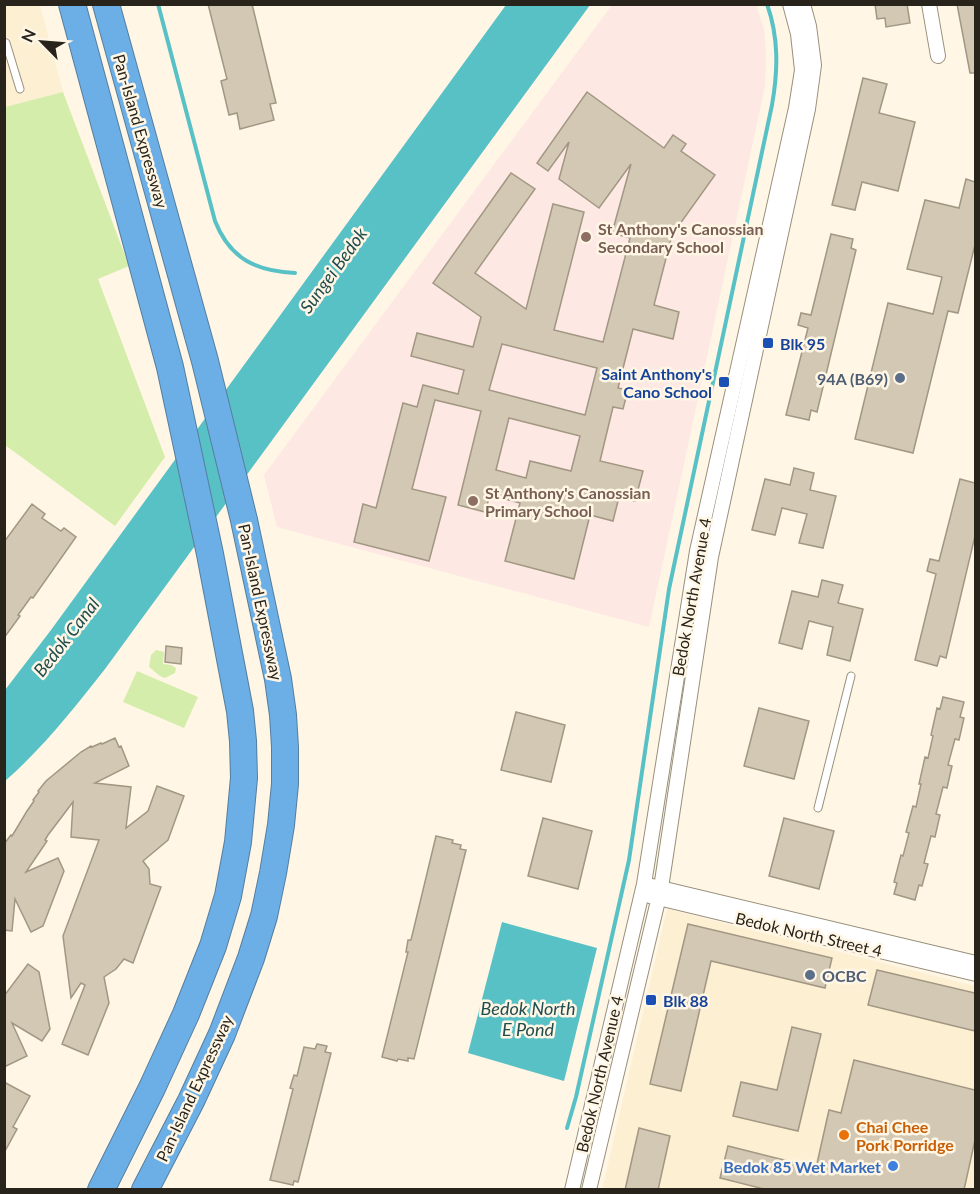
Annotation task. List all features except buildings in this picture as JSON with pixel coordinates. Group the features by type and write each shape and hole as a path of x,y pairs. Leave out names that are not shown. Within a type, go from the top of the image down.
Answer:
{"highway":[{"name":"Pan-Island Expressway","path":"72,4 170,367 210,554 240,711 243,741 241,815 231,878 213,946 186,1014 152,1088 100,1190"},
{"name":"Pan-Island Expressway","path":"106,4 205,361 244,520 278,679 285,747 285,784 281,825 264,916 241,986 222,1034 191,1101 145,1190"},
{"path":"89,1190 152,1088"}],"street":[{"name":"Bedok North Avenue 4","path":"572,1190 643,889 695,558 796,108 802,70 798,34 790,4"},
{"name":"Bedok North Avenue 4","path":"589,1190 660,893 711,556 808,109 814,65 809,26 803,4"},
{"path":"929,4 938,56"},
{"name":"Bedok North Street 4","path":"643,889 975,963"},
{"name":"Bedok North Street 4","path":"660,893 975,974"}],"lane":[{"path":"4,42 20,89"},
{"path":"818,808 851,676"}],"shaded area":[{"path":"5,5 40,5 63,92 5,107"},
{"path":"612,5 756,5 764,29 766,55 765,86 649,627 277,527 264,475"},
{"path":"667,909 975,986 975,1189 602,1190"}],"green space":[{"path":"63,92 129,266 98,279 165,457 115,526 5,445 5,107"},
{"path":"156,650 164,652 163,664 176,668 175,673 165,678 149,667 151,655"},
{"path":"137,671 198,697 184,728 123,702"}],"water":[{"path":"506,5 590,5 105,669 45,741 5,781 5,690"},
{"name":"Bedok North E Pond","path":"502,922 597,948 564,1081 468,1053"}],"waterway":[{"path":"158,4 215,221 221,234 237,254 257,266 295,273"},
{"path":"567,1128 629,860 669,589 772,105 776,54 774,29 767,4"}],"place":[{"name":"St Anthony's Canossian Secondary School","path":"586,237"},
{"name":"Blk 95","path":"768,343"},
{"name":"94A (B69)","path":"900,378"},
{"name":"Saint Anthony's Cano School","path":"724,382"},
{"name":"St Anthony's Canossian Primary School","path":"473,501"},
{"name":"OCBC","path":"810,975"},
{"name":"Blk 88","path":"651,1000"},
{"name":"Chai Chee Pork Porridge","path":"844,1135"},
{"name":"Bedok 85 Wet Market","path":"893,1166"}],"water label":[{"name":"Sungei Bedok","path":"333,270"},
{"name":"Bedok Canal","path":"66,637"}]}
